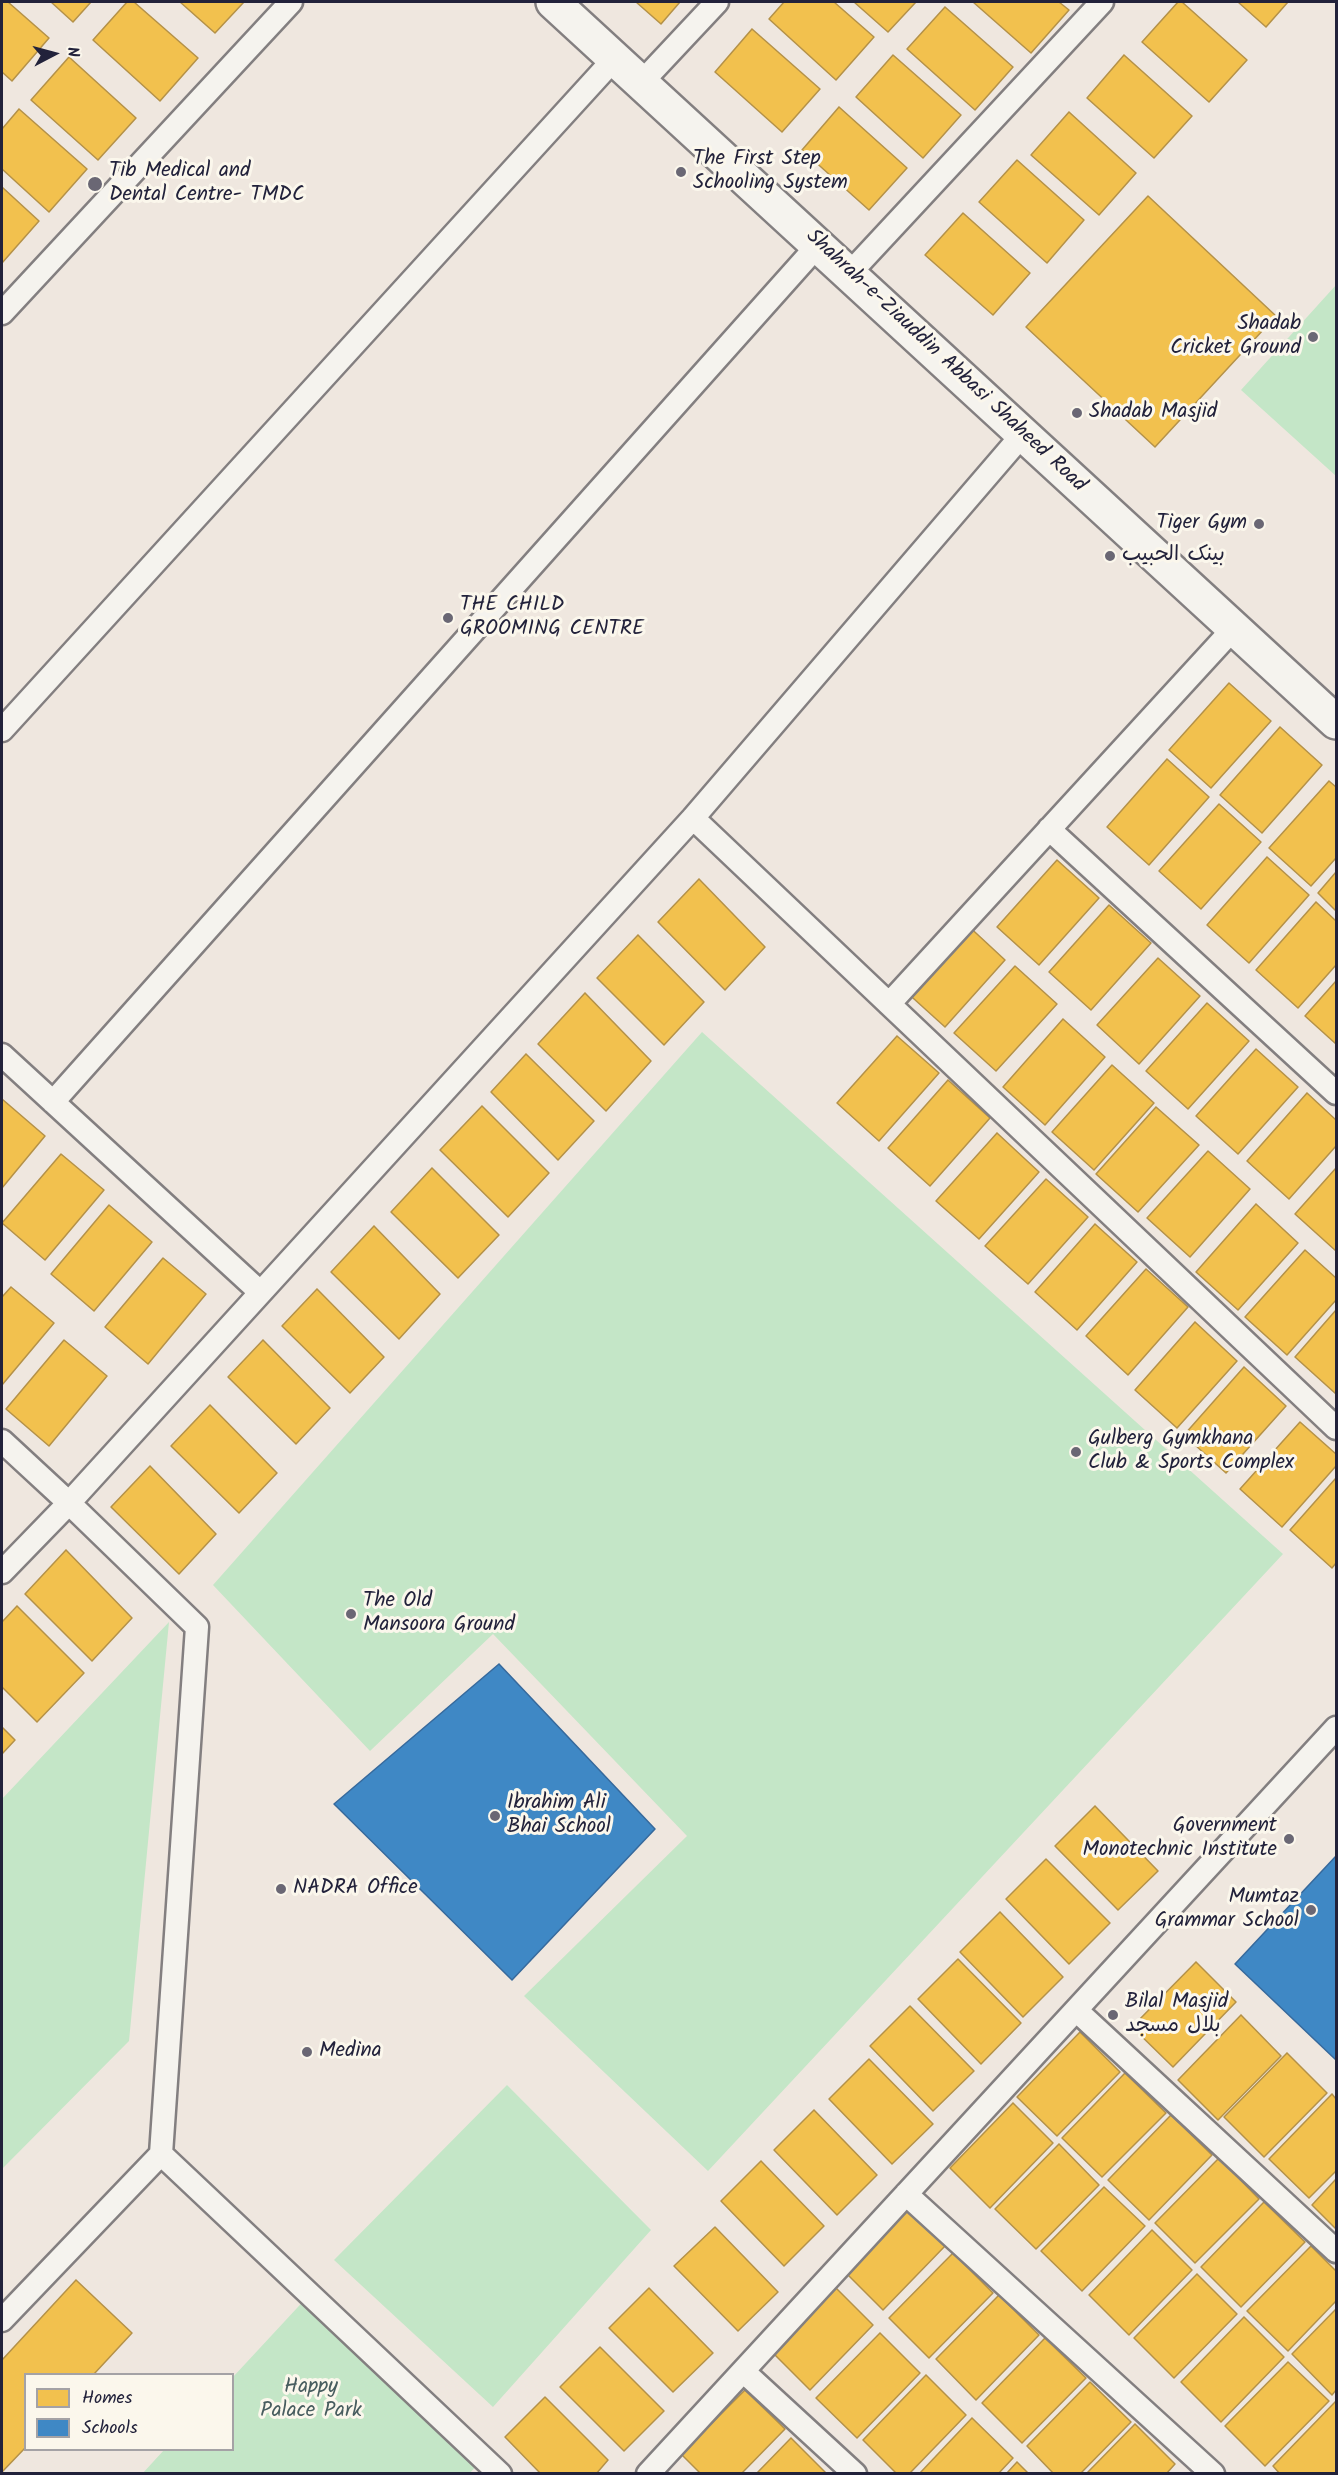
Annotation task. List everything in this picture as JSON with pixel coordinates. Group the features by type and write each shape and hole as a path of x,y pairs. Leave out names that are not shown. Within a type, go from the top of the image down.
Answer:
{"street":[{"path":"2,313 291,2"},
{"name":"Shahrah-e-Ziauddin Abbasi Shaheed Road","path":"553,2 1336,722"},
{"path":"641,82 717,2"},
{"path":"849,274 1102,2"},
{"path":"2,730 615,58"},
{"path":"53,1102 818,245"},
{"path":"2,1572 69,1503 693,818 1023,434"},
{"path":"889,1004 1234,628"},
{"path":"693,818 1336,1428"},
{"path":"1049,829 1336,1093"},
{"path":"2,1055 260,1292"},
{"path":"2,1441 197,1627 161,2154 2,2320"},
{"path":"648,2474 1336,1728"},
{"path":"1076,2010 1336,2252"},
{"path":"161,2154 500,2474"},
{"path":"906,2194 1213,2474"},
{"path":"743,2371 855,2474"}],"green space":[{"name":"Shadab Cricket Ground","path":"1336,285 1336,476 1241,390"},
{"path":"702,1032 1283,1554 708,2171 524,1996 687,1836 493,1634 370,1751 213,1585"},
{"path":"169,1622 129,2041 2,2169 2,1799"},
{"path":"507,2085 651,2230 493,2407 334,2260"},
{"name":"Happy Palace Park","path":"310,2294 479,2463 469,2474 142,2474 163,2451 234,2451 234,2376"}],"building: Homes":[{"path":"2,2 8,2 49,38 12,81 2,72"},
{"path":"51,2 91,2 73,22"},
{"path":"127,2 134,2 198,58 160,101 93,40"},
{"path":"180,2 244,2 215,33"},
{"path":"636,2 680,2 661,24"},
{"path":"784,2 834,2 874,37 836,80 769,19"},
{"path":"854,2 916,2 888,32"},
{"path":"973,2 1059,2 1069,10 1031,53"},
{"path":"1178,2 1182,2 1247,60 1209,102 1142,42"},
{"path":"1238,2 1288,2 1266,27"},
{"path":"945,7 1013,67 975,110 907,49"},
{"path":"752,29 820,89 782,132 715,72"},
{"path":"893,55 961,115 923,158 856,97"},
{"path":"1124,55 1192,116 1154,158 1087,98"},
{"path":"69,57 136,118 98,160 31,100"},
{"path":"839,107 907,168 869,210 802,150"},
{"path":"19,109 87,169 49,212 2,169 2,129"},
{"path":"1069,112 1136,173 1099,215 1031,155"},
{"path":"1017,160 1084,220 1047,263 979,202"},
{"path":"2,187 39,221 2,263"},
{"path":"1148,196 1276,316 1155,447 1026,327"},
{"path":"963,213 1030,273 993,315 925,255"},
{"path":"1229,683 1271,721 1211,788 1169,750"},
{"path":"1280,727 1322,765 1262,833 1220,795"},
{"path":"1167,759 1209,797 1149,865 1107,827"},
{"path":"1329,781 1336,787 1336,858 1311,886 1269,848"},
{"path":"1219,804 1261,842 1201,909 1159,871"},
{"path":"1267,857 1309,895 1249,963 1207,925"},
{"path":"1057,860 1099,898 1039,965 997,927"},
{"path":"1336,872 1336,911 1318,893"},
{"path":"699,879 765,947 725,990 658,922"},
{"path":"1316,902 1336,921 1336,965 1298,1008 1256,970"},
{"path":"1109,905 1151,943 1091,1010 1049,972"},
{"path":"963,921 1005,960 945,1027 903,989"},
{"path":"638,935 704,1002 664,1045 597,978"},
{"path":"1158,958 1200,996 1139,1064 1097,1025"},
{"path":"1015,966 1057,1004 996,1071 954,1033"},
{"path":"1336,981 1336,1044 1305,1016"},
{"path":"585,993 651,1061 606,1111 538,1044"},
{"path":"1207,1003 1249,1041 1188,1109 1146,1071"},
{"path":"1063,1019 1105,1057 1045,1125 1003,1087"},
{"path":"897,1036 939,1073 879,1141 837,1103"},
{"path":"1256,1049 1298,1087 1238,1154 1196,1116"},
{"path":"526,1054 594,1121 558,1160 491,1092"},
{"path":"1112,1065 1154,1103 1094,1170 1052,1132"},
{"path":"948,1080 990,1118 930,1186 888,1148"},
{"path":"1307,1093 1336,1120 1336,1146 1289,1199 1247,1161"},
{"path":"2,1099 45,1136 2,1188"},
{"path":"482,1106 549,1173 508,1217 440,1150"},
{"path":"1156,1107 1199,1145 1138,1212 1096,1174"},
{"path":"997,1133 1039,1172 979,1239 936,1201"},
{"path":"1208,1151 1250,1189 1190,1257 1147,1218"},
{"path":"61,1154 104,1190 45,1260 2,1223"},
{"path":"432,1168 499,1235 458,1278 391,1212"},
{"path":"1336,1168 1336,1251 1295,1214"},
{"path":"1046,1179 1088,1217 1028,1284 985,1246"},
{"path":"1256,1204 1298,1243 1238,1310 1196,1272"},
{"path":"109,1205 152,1242 94,1311 51,1274"},
{"path":"1095,1224 1137,1262 1077,1330 1035,1292"},
{"path":"374,1226 440,1294 399,1339 331,1272"},
{"path":"1305,1250 1336,1278 1336,1300 1287,1355 1245,1317"},
{"path":"163,1258 206,1294 148,1364 105,1327"},
{"path":"1146,1269 1188,1307 1128,1375 1086,1336"},
{"path":"11,1287 54,1323 2,1385 2,1297"},
{"path":"317,1289 384,1357 350,1393 282,1326"},
{"path":"1336,1310 1336,1394 1295,1357"},
{"path":"1195,1322 1237,1361 1177,1428 1135,1390"},
{"path":"64,1340 107,1376 49,1446 6,1409"},
{"path":"263,1340 330,1408 296,1444 228,1377"},
{"path":"1244,1367 1286,1406 1226,1473 1184,1435"},
{"path":"210,1405 277,1473 239,1513 171,1446"},
{"path":"1300,1422 1336,1454 1336,1466 1282,1527 1240,1489"},
{"path":"150,1466 216,1534 179,1574 111,1507"},
{"path":"1336,1478 1336,1563 1332,1568 1290,1530"},
{"path":"66,1550 132,1618 92,1661 25,1594"},
{"path":"17,1606 84,1673 37,1722 2,1687 2,1622"},
{"path":"2,1727 15,1740 2,1754"},
{"path":"1095,1806 1158,1871 1118,1910 1055,1846"},
{"path":"1046,1859 1110,1923 1069,1964 1006,1899"},
{"path":"1000,1912 1063,1977 1023,2017 960,1952"},
{"path":"958,1959 1021,2023 981,2064 918,1999"},
{"path":"1196,1962 1236,2002 1173,2067 1132,2027"},
{"path":"910,2006 974,2071 933,2111 870,2046"},
{"path":"1241,2015 1281,2056 1218,2120 1178,2080"},
{"path":"1080,2032 1120,2072 1057,2136 1017,2097"},
{"path":"1287,2053 1327,2093 1264,2157 1224,2117"},
{"path":"869,2059 933,2124 892,2164 829,2099"},
{"path":"1125,2073 1166,2113 1102,2177 1062,2138"},
{"path":"1332,2094 1336,2099 1336,2171 1309,2198 1269,2159"},
{"path":"1013,2103 1053,2143 990,2208 950,2168"},
{"path":"814,2110 877,2175 837,2215 774,2150"},
{"path":"1171,2115 1212,2155 1149,2220 1108,2180"},
{"path":"1059,2144 1099,2185 1036,2249 995,2209"},
{"path":"1219,2158 1259,2199 1195,2263 1155,2223"},
{"path":"761,2161 824,2226 784,2266 721,2201"},
{"path":"1336,2179 1336,2229 1312,2205"},
{"path":"1104,2187 1145,2226 1082,2291 1041,2251"},
{"path":"1264,2202 1305,2242 1241,2307 1201,2267"},
{"path":"906,2205 946,2245 883,2310 843,2270"},
{"path":"715,2227 778,2292 738,2331 674,2266"},
{"path":"1152,2230 1192,2270 1129,2335 1089,2295"},
{"path":"1311,2246 1336,2271 1336,2301 1288,2351 1247,2311"},
{"path":"953,2253 993,2293 929,2358 889,2318"},
{"path":"1197,2274 1237,2314 1174,2378 1134,2338"},
{"path":"76,2280 132,2333 95,2373 24,2373 24,2449 2,2472 2,2360"},
{"path":"833,2285 873,2325 810,2390 770,2350"},
{"path":"649,2288 713,2353 673,2392 609,2328"},
{"path":"999,2295 1039,2335 976,2400 936,2359"},
{"path":"1336,2309 1336,2390 1332,2395 1292,2354"},
{"path":"1244,2317 1284,2357 1221,2422 1181,2382"},
{"path":"880,2333 920,2373 857,2438 816,2398"},
{"path":"1045,2338 1086,2378 1022,2443 982,2403"},
{"path":"600,2347 664,2411 624,2451 560,2387"},
{"path":"1288,2362 1329,2401 1265,2466 1225,2426"},
{"path":"926,2375 966,2415 909,2474 897,2474 863,2440"},
{"path":"1090,2382 1131,2422 1080,2474 1054,2474 1027,2446"},
{"path":"745,2390 785,2429 741,2474 701,2474 681,2454"},
{"path":"545,2397 608,2460 596,2474 541,2474 505,2437"},
{"path":"1336,2401 1336,2474 1280,2474 1273,2466"},
{"path":"972,2418 1013,2458 998,2474 919,2474"},
{"path":"1135,2424 1175,2464 1166,2474 1086,2474"},
{"path":"791,2438 827,2474 756,2474"},
{"path":"1017,2462 1029,2474 1006,2474"}],"building: Schools":[{"name":"Ibrahim Ali Bhai School","path":"499,1664 655,1829 512,1980 334,1804"},
{"name":"Mumtaz Grammar School","path":"1336,1856 1336,2060 1235,1964"}],"place":[{"name":"The First Step Schooling System","path":"681,172"},
{"name":"Tib Medical and Dental Centre- TMDC","path":"95,184"},
{"name":"Shadab Cricket Ground","path":"1313,337"},
{"name":"Shadab Masjid","path":"1077,413"},
{"name":"Tiger Gym","path":"1259,524"},
{"name":"بينک الحبيب","path":"1110,556"},
{"name":"THE CHILD GROOMING CENTRE","path":"448,618"},
{"name":"Gulberg Gymkhana Club & Sports Complex","path":"1076,1452"},
{"name":"The Old Mansoora Ground","path":"351,1614"},
{"name":"Ibrahim Ali Bhai School","path":"495,1816"},
{"name":"Government Monotechnic Institute","path":"1289,1839"},
{"name":"NADRA Office","path":"281,1889"},
{"name":"Mumtaz Grammar School","path":"1311,1910"},
{"name":"Bilal Masjid بلال مسجد","path":"1113,2015"},
{"name":"Medina","path":"307,2052"}]}
